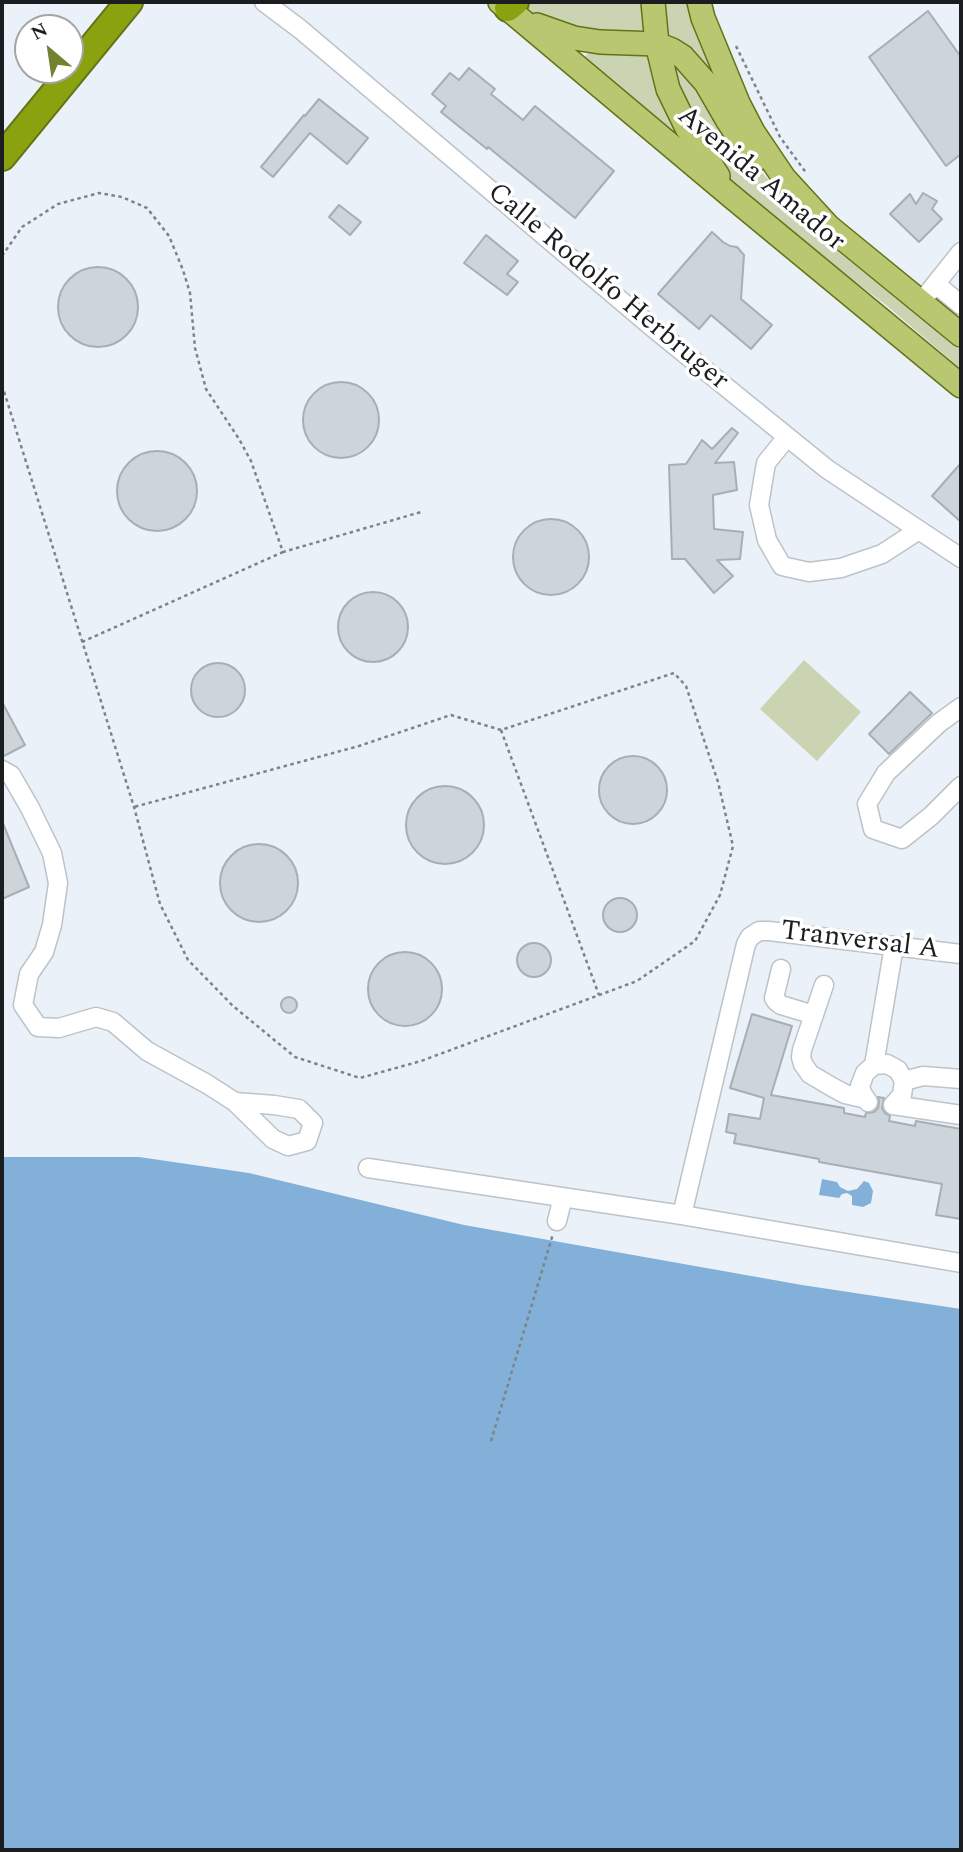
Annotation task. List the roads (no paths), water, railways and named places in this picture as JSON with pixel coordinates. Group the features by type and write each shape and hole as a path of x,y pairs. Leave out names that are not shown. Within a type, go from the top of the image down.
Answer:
{"highway":[{"path":"4,154 129,2"}],"main road":[{"path":"653,2 657,44 668,89 687,128 731,196"},
{"path":"699,2 723,69 748,122 784,178 811,209"},
{"name":"Avenida Amador","path":"511,8 547,30 574,38 600,42 657,44"},
{"name":"Avenida Amador","path":"511,8 731,196 961,386"},
{"path":"657,44 682,57 706,83 756,164 780,193 811,209"},
{"name":"Avenida Amador","path":"811,209 829,227 961,335"}],"street":[{"name":"Calle Rodolfo Herbruger","path":"264,2 300,29 652,327 827,470 961,558"},
{"path":"921,302 961,253"},
{"path":"936,284 961,305"},
{"path":"787,438 766,463 759,505 767,540 782,566 809,572 841,568 882,554 919,530"},
{"path":"961,707 939,723 886,773 867,804 873,829 902,839 931,816 961,786"},
{"path":"2,770 10,775 30,808 52,853 58,883 52,925 44,953 29,974 23,1006 38,1027 59,1028 96,1017 113,1022 147,1051 235,1102"},
{"name":"Tranversal A","path":"682,1215 746,944 750,937 759,931 769,931 961,954"},
{"path":"874,1066 894,946"},
{"path":"782,969 774,998 776,1002 814,1015"},
{"path":"824,985 802,1050 801,1057 810,1074 845,1094 865,1096 865,1073 880,1063 892,1066 902,1075 904,1081 902,1095 892,1105 961,1115"},
{"path":"904,1081 923,1076 961,1079"},
{"path":"368,1168 682,1215 961,1263"},
{"path":"557,1221 563,1197"}],"water":[{"path":"2,1157 139,1157 249,1173 464,1225 802,1285 961,1309 961,1850 2,1850"},
{"path":"822,1179 837,1182 848,1191 857,1189 864,1181 869,1183 873,1191 871,1203 863,1207 852,1205 852,1196 847,1193 839,1198 819,1195"}]}
